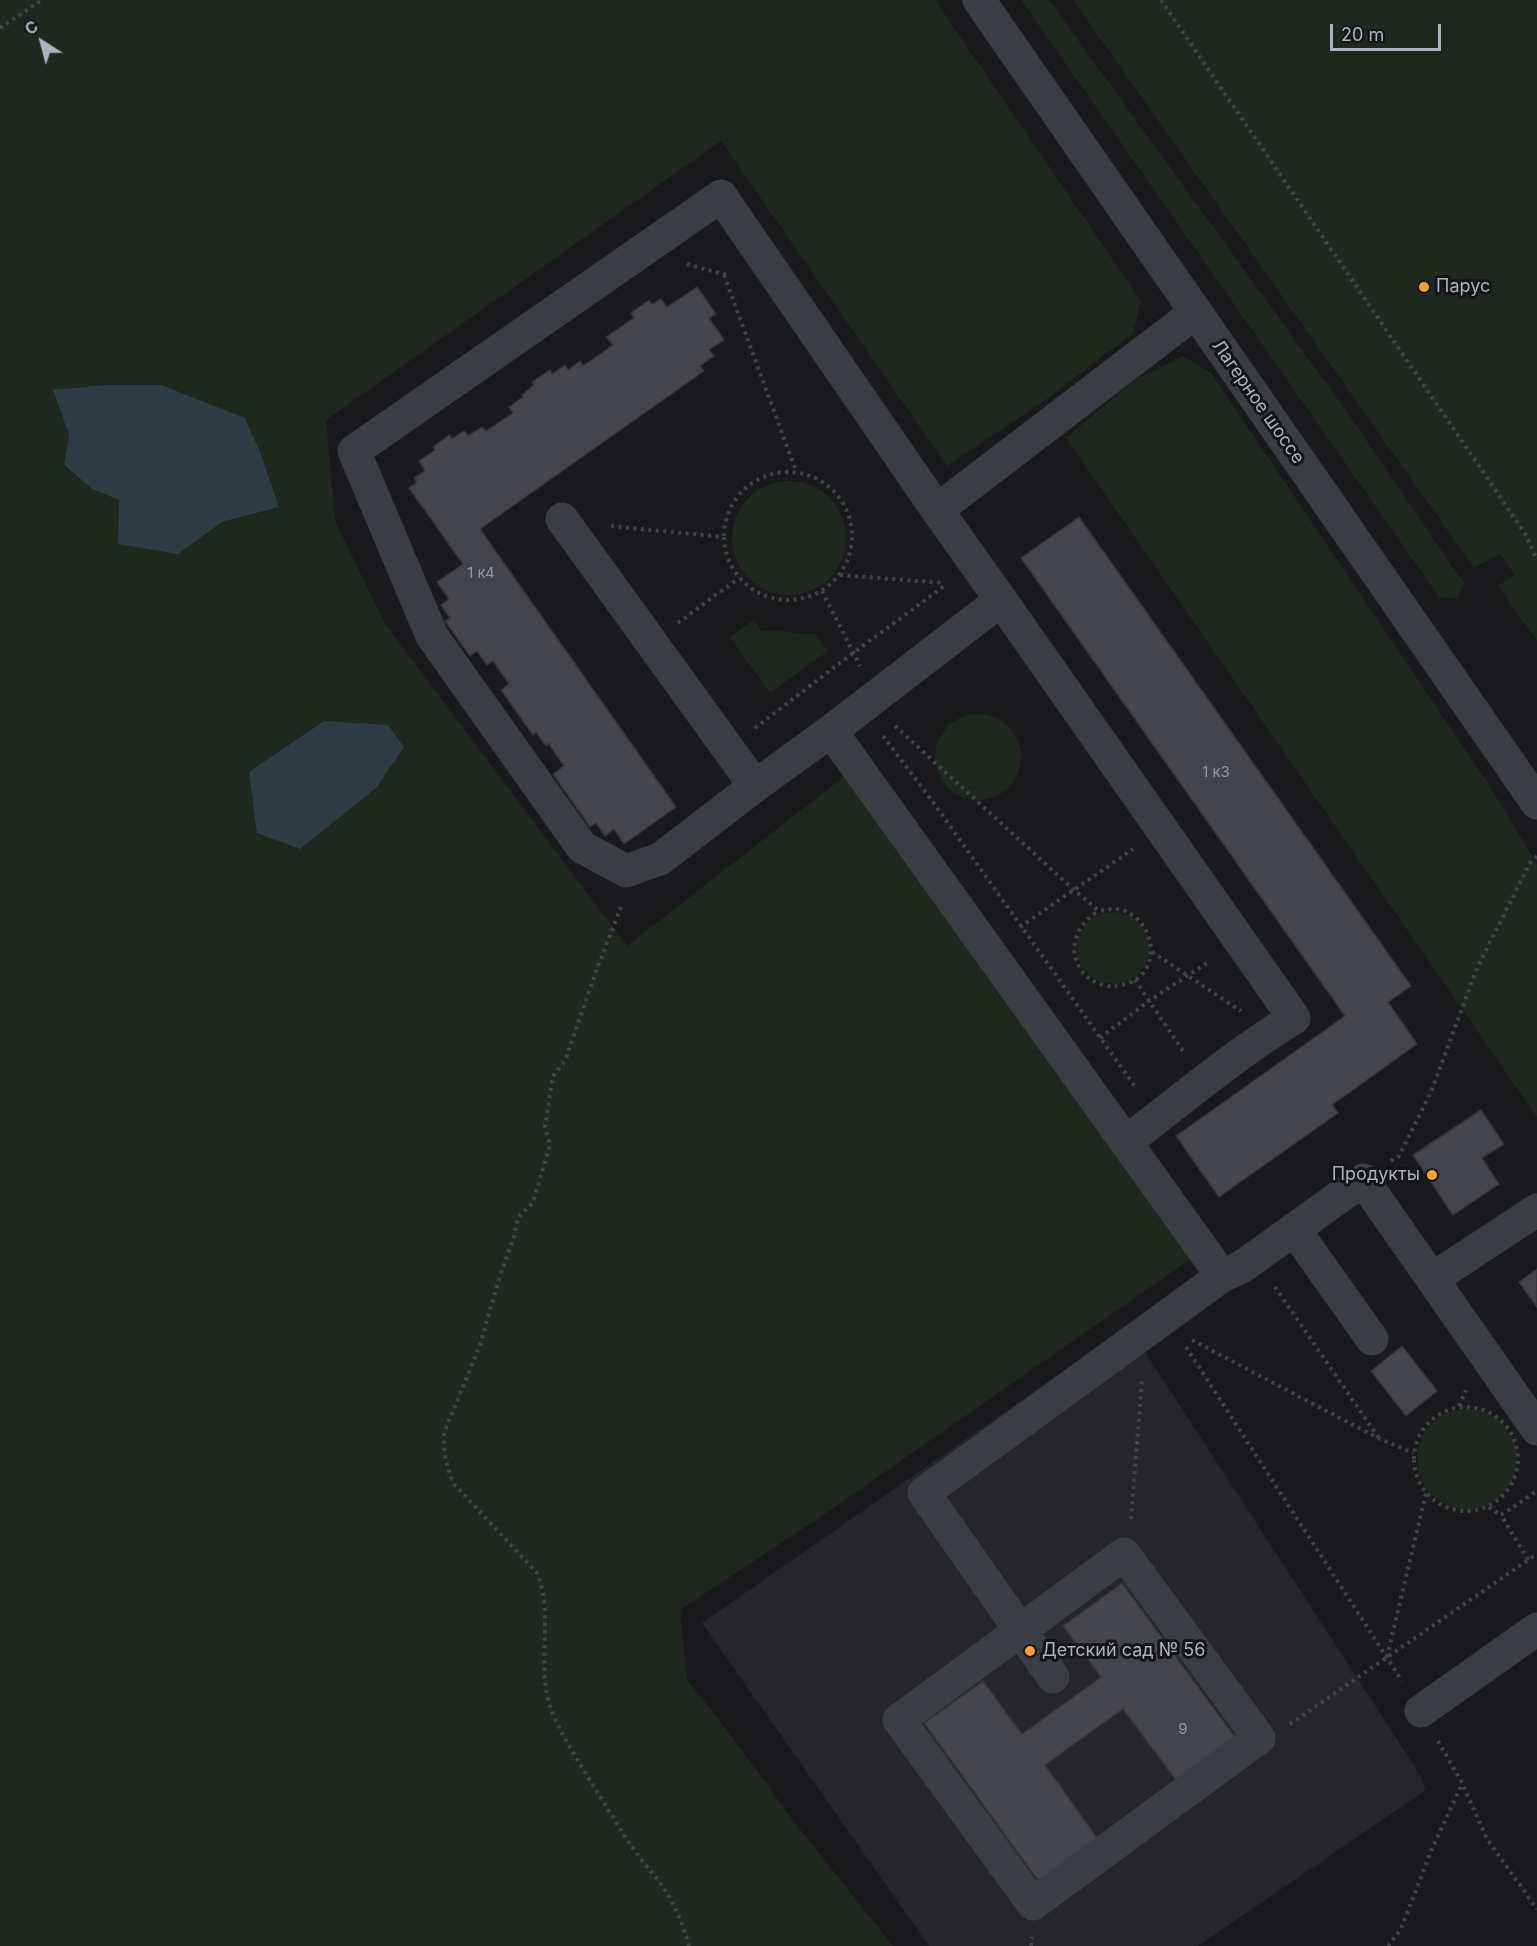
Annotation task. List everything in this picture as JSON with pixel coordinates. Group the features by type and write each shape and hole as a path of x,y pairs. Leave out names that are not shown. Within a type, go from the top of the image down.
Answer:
{"street":[{"name":"Лагерное шоссе","path":"979,0 1196,312 1527,768 1537,803"},
{"path":"1001,600 660,859 626,871 582,847 432,636 354,451 721,196 937,510 1001,600 1162,829 1294,1018 1272,1031 1126,1142"},
{"path":"937,510 1023,430 1196,312"},
{"path":"562,519 755,786"},
{"path":"831,731 1222,1276"},
{"path":"1053,1677 924,1493 1133,1340 1171,1324 1222,1276 1255,1258 1363,1180 1537,1429"},
{"path":"1432,1279 1537,1210"},
{"path":"1294,1229 1372,1339"},
{"path":"1124,1554 1259,1738 1033,1904 899,1720 1020,1630 1124,1554"},
{"path":"1421,1712 1537,1629"}],"path":[{"path":"0,28 42,0"},
{"path":"1161,0 1526,535 1537,560"},
{"path":"640,252 724,274 783,286"},
{"path":"724,274 796,471"},
{"path":"796,471 818,478 836,492 848,510 853,533 850,555 840,575 822,591 801,600 778,600 756,592 739,578 728,559 723,537 729,510 745,488 769,474 796,471"},
{"path":"562,519 634,529 723,537"},
{"path":"728,749 853,652 948,584 840,575"},
{"path":"651,643 739,578"},
{"path":"822,591 888,719 1099,911"},
{"path":"882,736 933,802 1158,1118"},
{"path":"1020,927 1162,829"},
{"path":"1363,1180 1399,1156 1431,1092 1477,968 1530,863 1537,856"},
{"path":"626,871 626,895 565,1061 553,1076 544,1126 550,1145 533,1202 518,1218 480,1345 444,1433 443,1449 446,1466 454,1484 537,1573 543,1587 545,1683 551,1707 566,1740 637,1854 660,1883 676,1910 689,1946"},
{"path":"1122,910 1139,920 1149,934 1152,952 1145,970 1129,984 1109,987 1092,981 1078,965 1074,945 1077,932 1081,925 1099,911 1122,910"},
{"path":"1100,1038 1239,939"},
{"path":"1152,952 1272,1031"},
{"path":"1135,980 1204,1082"},
{"path":"1255,1258 1378,1438"},
{"path":"1171,1324 1378,1438 1413,1453"},
{"path":"1171,1324 1421,1712 1462,1783 1487,1839 1537,1909"},
{"path":"1124,1554 1130,1540 1143,1357 1133,1340"},
{"path":"1459,1406 1481,1408 1500,1418 1513,1434 1519,1454 1517,1476 1506,1494 1489,1507 1467,1512 1444,1507 1426,1493 1415,1475 1413,1453 1421,1431 1437,1414 1459,1406"},
{"path":"1501,1515 1537,1491"},
{"path":"1387,1658 1426,1493"},
{"path":"1489,1507 1501,1515 1528,1560"},
{"path":"1259,1738 1277,1732 1537,1554"},
{"path":"1388,1946 1401,1929 1431,1851 1462,1783"}],"shaded area":[{"path":"0,0 935,0 1141,301 1133,333 1044,401 947,466 721,141 326,420 335,521 384,622 627,946 850,772 1195,1256 816,1520 680,1610 687,1680 718,1718 792,1819 893,1946 0,1946","holes":["53,390 245,418 261,454 279,507 222,522 178,553 118,544 119,500 92,489 64,466 69,435"]},
{"path":"1021,0 1049,0 1347,412 1465,585 1455,599 1439,597"},
{"name":"Парус","path":"1073,0 1537,0 1537,641 1498,586 1515,575 1500,554 1474,568"},
{"path":"1183,356 1211,373 1487,782 1537,864 1537,1117 1066,438 1136,379"},
{"path":"106,385 161,385 245,418 261,454 279,507 222,522 178,554 118,544 119,500 92,489 64,465 69,435 53,390"},
{"path":"789,481 811,486 829,498 841,516 846,538 841,560 829,578 811,590 789,595 767,590 749,578 737,560 732,538 737,516 749,498 767,486"},
{"path":"754,620 761,630 815,634 828,651 770,693 730,637"},
{"path":"970,714 986,714 1009,726 1018,740 1021,757 1018,774 1009,788 986,800 970,800 954,793 942,781 935,765 935,749 942,733 954,721"},
{"path":"324,721 388,725 404,747 376,788 300,849 257,833 249,772"},
{"path":"1113,912 1133,918 1143,928 1149,948 1143,968 1133,978 1113,984 1093,978 1083,968 1077,948 1083,928 1093,918"},
{"name":"Детский сад № 56","path":"1128,1326 1395,1736 1421,1777 1426,1790 1198,1946 929,1946 702,1623"},
{"path":"1467,1409 1495,1417 1509,1431 1517,1459 1509,1487 1495,1501 1467,1509 1439,1501 1425,1487 1417,1459 1425,1431 1439,1417"}],"building":[{"path":"697,287 716,314 709,318 724,340 709,350 714,356 700,366 704,371 480,529 676,807 624,844 614,829 605,836 596,823 590,827 553,774 564,766 549,744 546,746 536,732 533,735 501,690 509,684 493,661 487,665 477,651 470,656 445,621 450,618 441,605 449,599 437,582 463,564 409,488 417,482 414,478 425,471 419,461 435,450 433,447 449,435 452,439 464,431 468,436 482,427 486,431 513,413 509,407 523,397 522,395 534,385 532,382 550,370 552,374 565,365 568,370 580,361 583,366 613,345 606,337 634,318 631,313 649,300 652,304 661,299 667,307"},
{"path":"1079,517 1411,986 1388,1002 1417,1044 1332,1105 1338,1113 1219,1197 1176,1136 1345,1016 1021,558"},
{"path":"1481,1110 1504,1144 1482,1158 1499,1184 1453,1215 1413,1155"},
{"path":"1537,1269 1537,1307 1519,1282"},
{"path":"1402,1346 1437,1391 1406,1416 1371,1371"},
{"path":"1122,1583 1240,1744 1181,1787 1123,1709 1045,1765 1101,1843 1042,1886 924,1723 983,1681 1022,1734 1101,1677 1063,1626"}],"place":[{"name":"Парус","path":"1424,287"},
{"name":"Продукты","path":"1432,1175"},
{"name":"Детский сад № 56","path":"1030,1651"}]}
